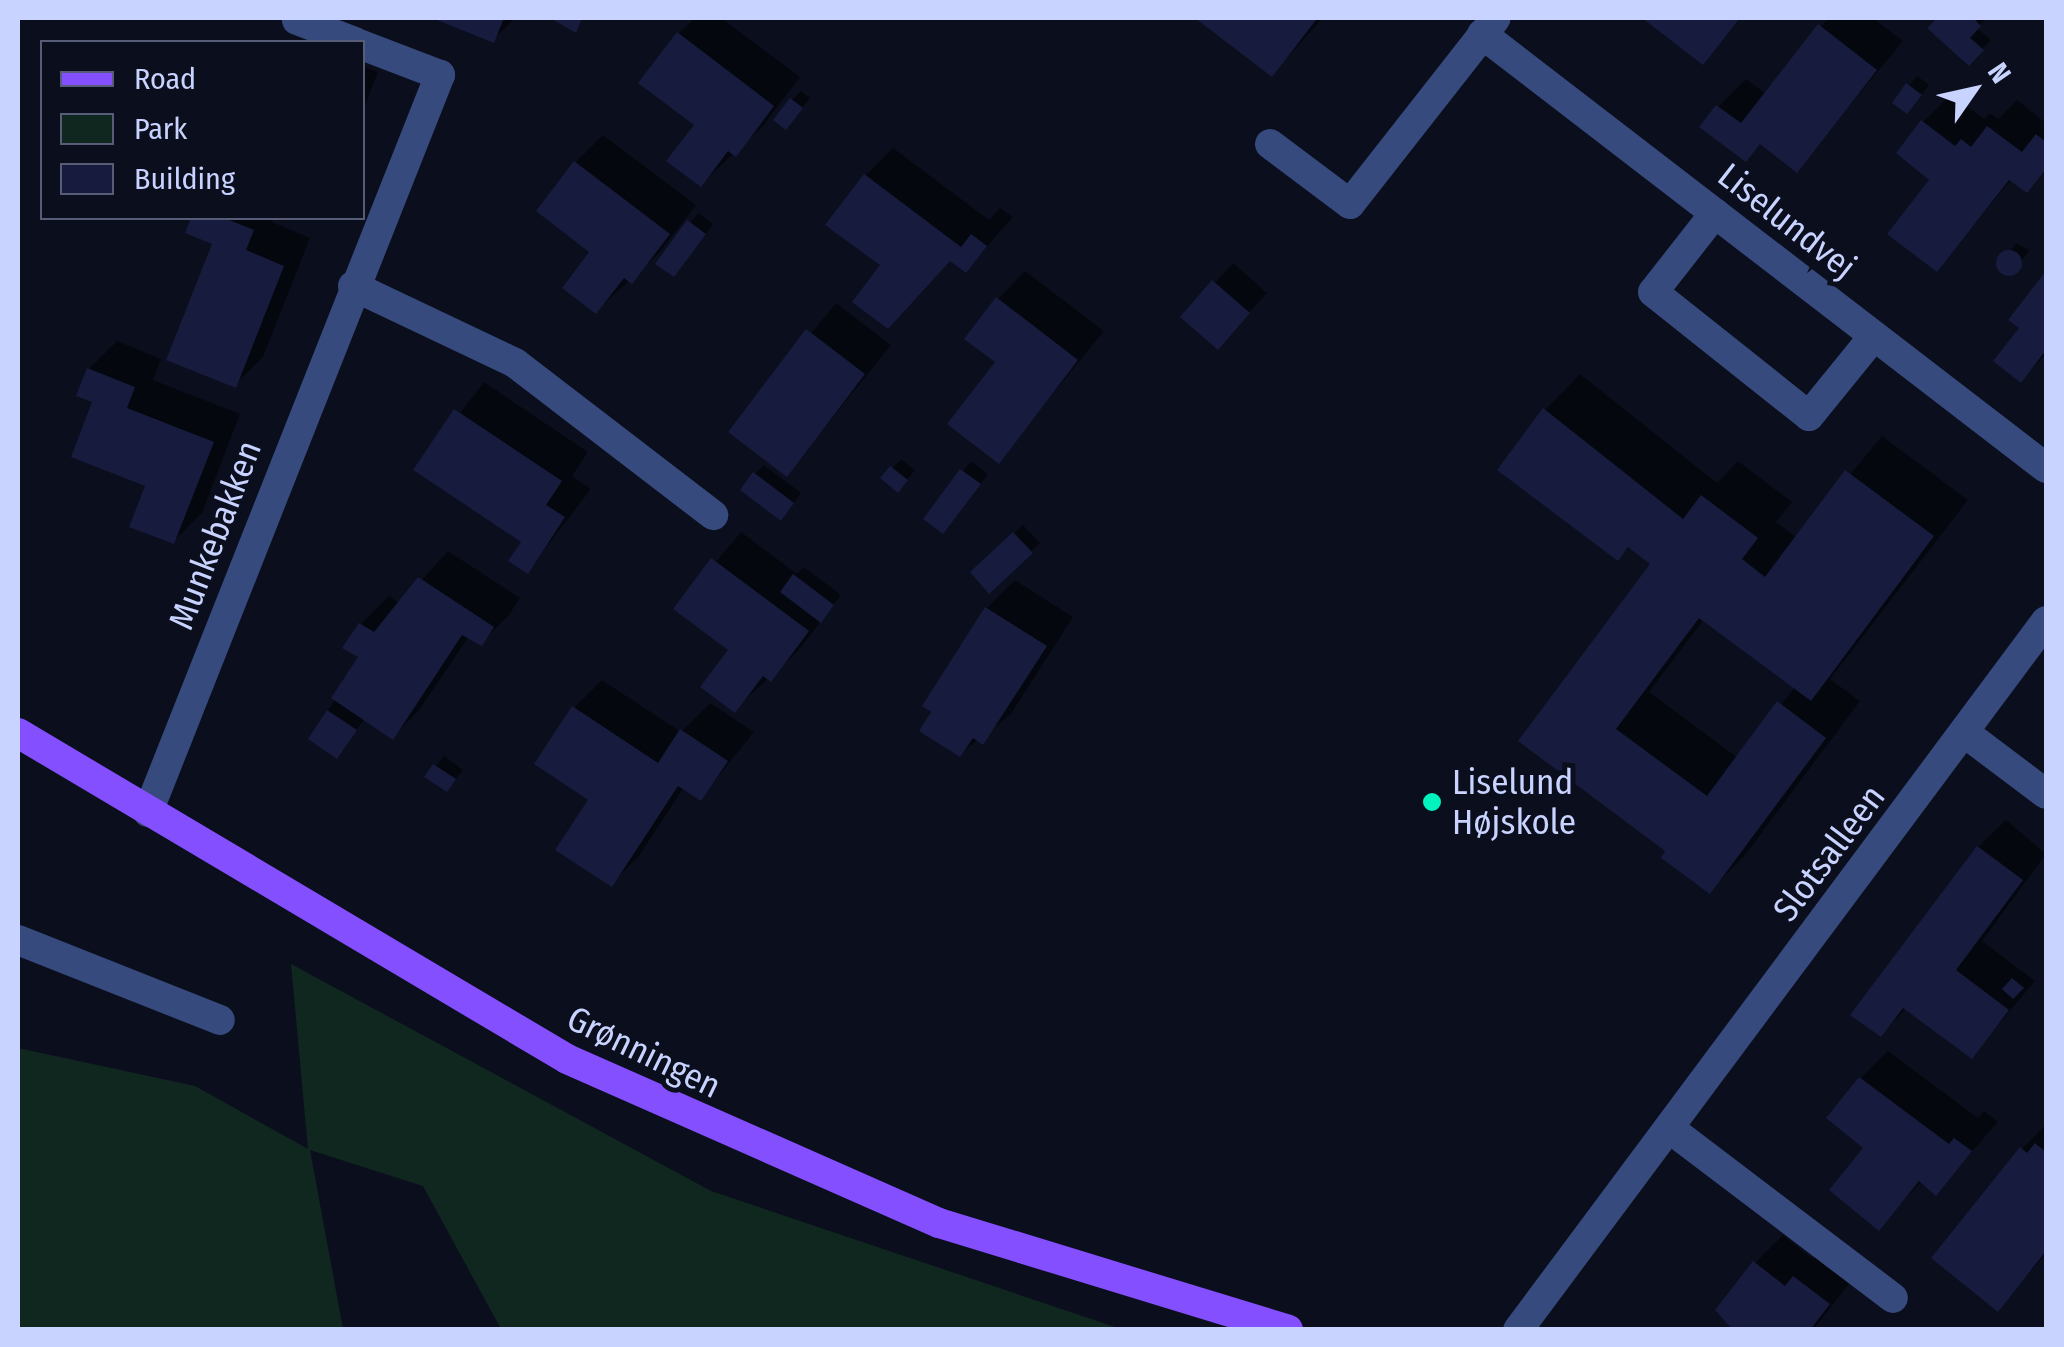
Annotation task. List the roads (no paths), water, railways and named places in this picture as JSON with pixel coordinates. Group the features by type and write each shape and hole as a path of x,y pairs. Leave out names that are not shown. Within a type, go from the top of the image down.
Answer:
{"main road":[{"name":"Grønningen","path":"18,733 567,1059 766,1152 939,1223 1288,1330"}],"street":[{"path":"297,20 350,40"},
{"path":"1270,144 1350,204 1489,26"},
{"name":"Liselundvej","path":"1489,26 1715,213 2046,468"},
{"name":"Munkebakken","path":"148,812 353,286 440,75 365,47"},
{"path":"1715,213 1653,292 1809,416 1874,336"},
{"path":"353,286 515,363 713,516"},
{"name":"Slotsalleen","path":"1518,1330 2046,621"},
{"path":"1965,733 2046,794"},
{"path":"18,940 220,1020"},
{"path":"1670,1128 1893,1298"}],"place":[{"name":"Liselund Højskole","path":"1432,802"}]}
